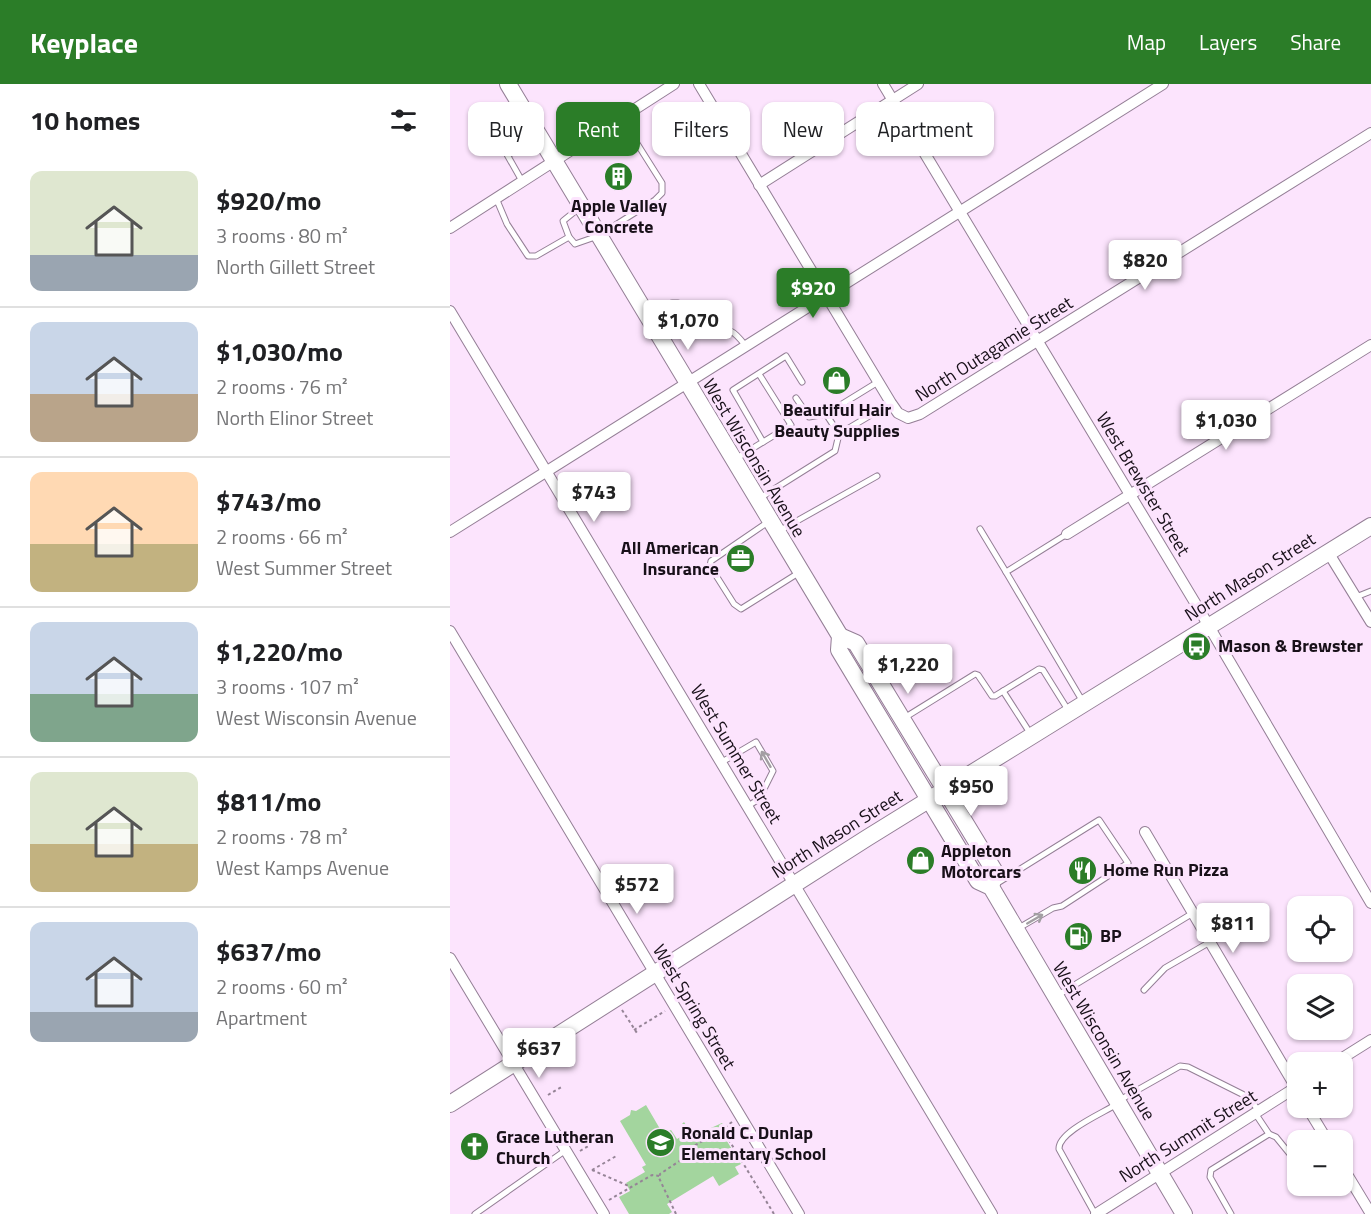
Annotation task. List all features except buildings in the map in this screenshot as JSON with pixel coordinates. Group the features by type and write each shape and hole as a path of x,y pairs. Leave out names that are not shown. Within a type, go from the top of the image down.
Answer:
{"main road":[{"name":"West Wisconsin Avenue","path":"508,84 518,102"},
{"name":"West Wisconsin Avenue","path":"544,146 800,572 840,636 856,643 945,789 993,879 1016,930 1184,1214"},
{"name":"North Mason Street","path":"450,1104 929,799 1371,526"},
{"name":"West Wisconsin Avenue","path":"840,636 839,650 978,881 993,879"},
{"path":"852,670 873,691 926,775 945,789"}],"street":[{"path":"640,106 674,84"},
{"path":"699,84 891,403"},
{"name":"West Brewster Street","path":"883,84 1130,495 1371,903"},
{"path":"759,184 918,84"},
{"path":"450,532 825,294 1163,84"},
{"name":"North Outagamie Street","path":"891,403 898,413 908,418 920,414 1371,133"},
{"path":"450,228 562,156"},
{"name":"West Summer Street","path":"450,311 992,1214"},
{"path":"1067,534 1371,345"},
{"path":"1328,552 1371,622"},
{"name":"West Spring Street","path":"450,631 799,1214"},
{"path":"1145,832 1287,1071"},
{"path":"450,958 601,1210"},
{"path":"1352,1052 1371,1040"},
{"name":"North Summit Street","path":"1096,1214 1287,1094"},
{"path":"1353,1184 1371,1214"}],"lane":[{"path":"581,207 564,218 563,222 569,237 575,244 598,236 660,196 662,183 640,148"},
{"path":"508,156 522,182"},
{"path":"496,198 507,224 528,256 536,256 569,237"},
{"path":"646,316 672,303 678,303 695,325 702,330 731,329 745,345"},
{"path":"763,442 733,390 786,356 802,382"},
{"path":"733,460 791,425 759,374"},
{"path":"796,398 809,417 826,414 878,382"},
{"path":"839,434 891,403"},
{"path":"756,500 836,451 839,434 826,414"},
{"path":"800,572 741,609 734,604 710,566 711,561 772,527 877,476"},
{"path":"980,529 1084,703"},
{"path":"1006,572 1067,534"},
{"path":"1356,597 1371,591"},
{"path":"903,719 975,674 992,696 1039,669 1043,670 1069,712"},
{"path":"1003,691 1031,736"},
{"path":"722,762 756,742 773,771 759,799 748,806"},
{"path":"993,879 1099,820 1128,863 1062,906 1053,908 1016,930"},
{"path":"1054,997 1193,913"},
{"path":"1144,990 1165,968 1210,942"},
{"path":"1096,1214 1059,1149 1059,1143 1065,1135 1180,1066 1188,1067 1248,1097 1269,1134 1276,1137 1287,1153"},
{"path":"1231,1214 1210,1172 1269,1134"},
{"path":"475,1214 566,1150"}],"path":[{"path":"622,1010 635,1032 675,1006"},
{"path":"548,1095 563,1086"},
{"path":"601,1210 631,1187 652,1175 659,1176 681,1160 687,1150 741,1117"},
{"path":"720,1131 724,1132 774,1214"},
{"path":"580,1151 607,1135"},
{"path":"618,1155 592,1170 631,1187"},
{"path":"659,1176 676,1214"}],"green space":[{"path":"646,1105 663,1134 671,1130 677,1139 687,1133 682,1124 684,1122 693,1136 722,1123 726,1130 722,1133 741,1164 735,1167 739,1174 719,1186 713,1176 667,1204 672,1212 669,1214 629,1214 619,1197 630,1191 626,1183 645,1172 642,1167 646,1165 620,1121 630,1115 631,1110 636,1111"}],"place":[{"name":"Apple Valley Concrete","path":"619,177"},
{"name":"Beautiful Hair Beauty Supplies","path":"837,381"},
{"name":"All American Insurance","path":"740,558"},
{"name":"Mason & Brewster","path":"1197,646"},
{"name":"Appleton Motorcars","path":"920,861"},
{"name":"Home Run Pizza","path":"1082,870"},
{"name":"BP","path":"1079,936"},
{"name":"Ronald C. Dunlap Elementary School","path":"660,1143"},
{"name":"Grace Lutheran Church","path":"475,1147"}]}
